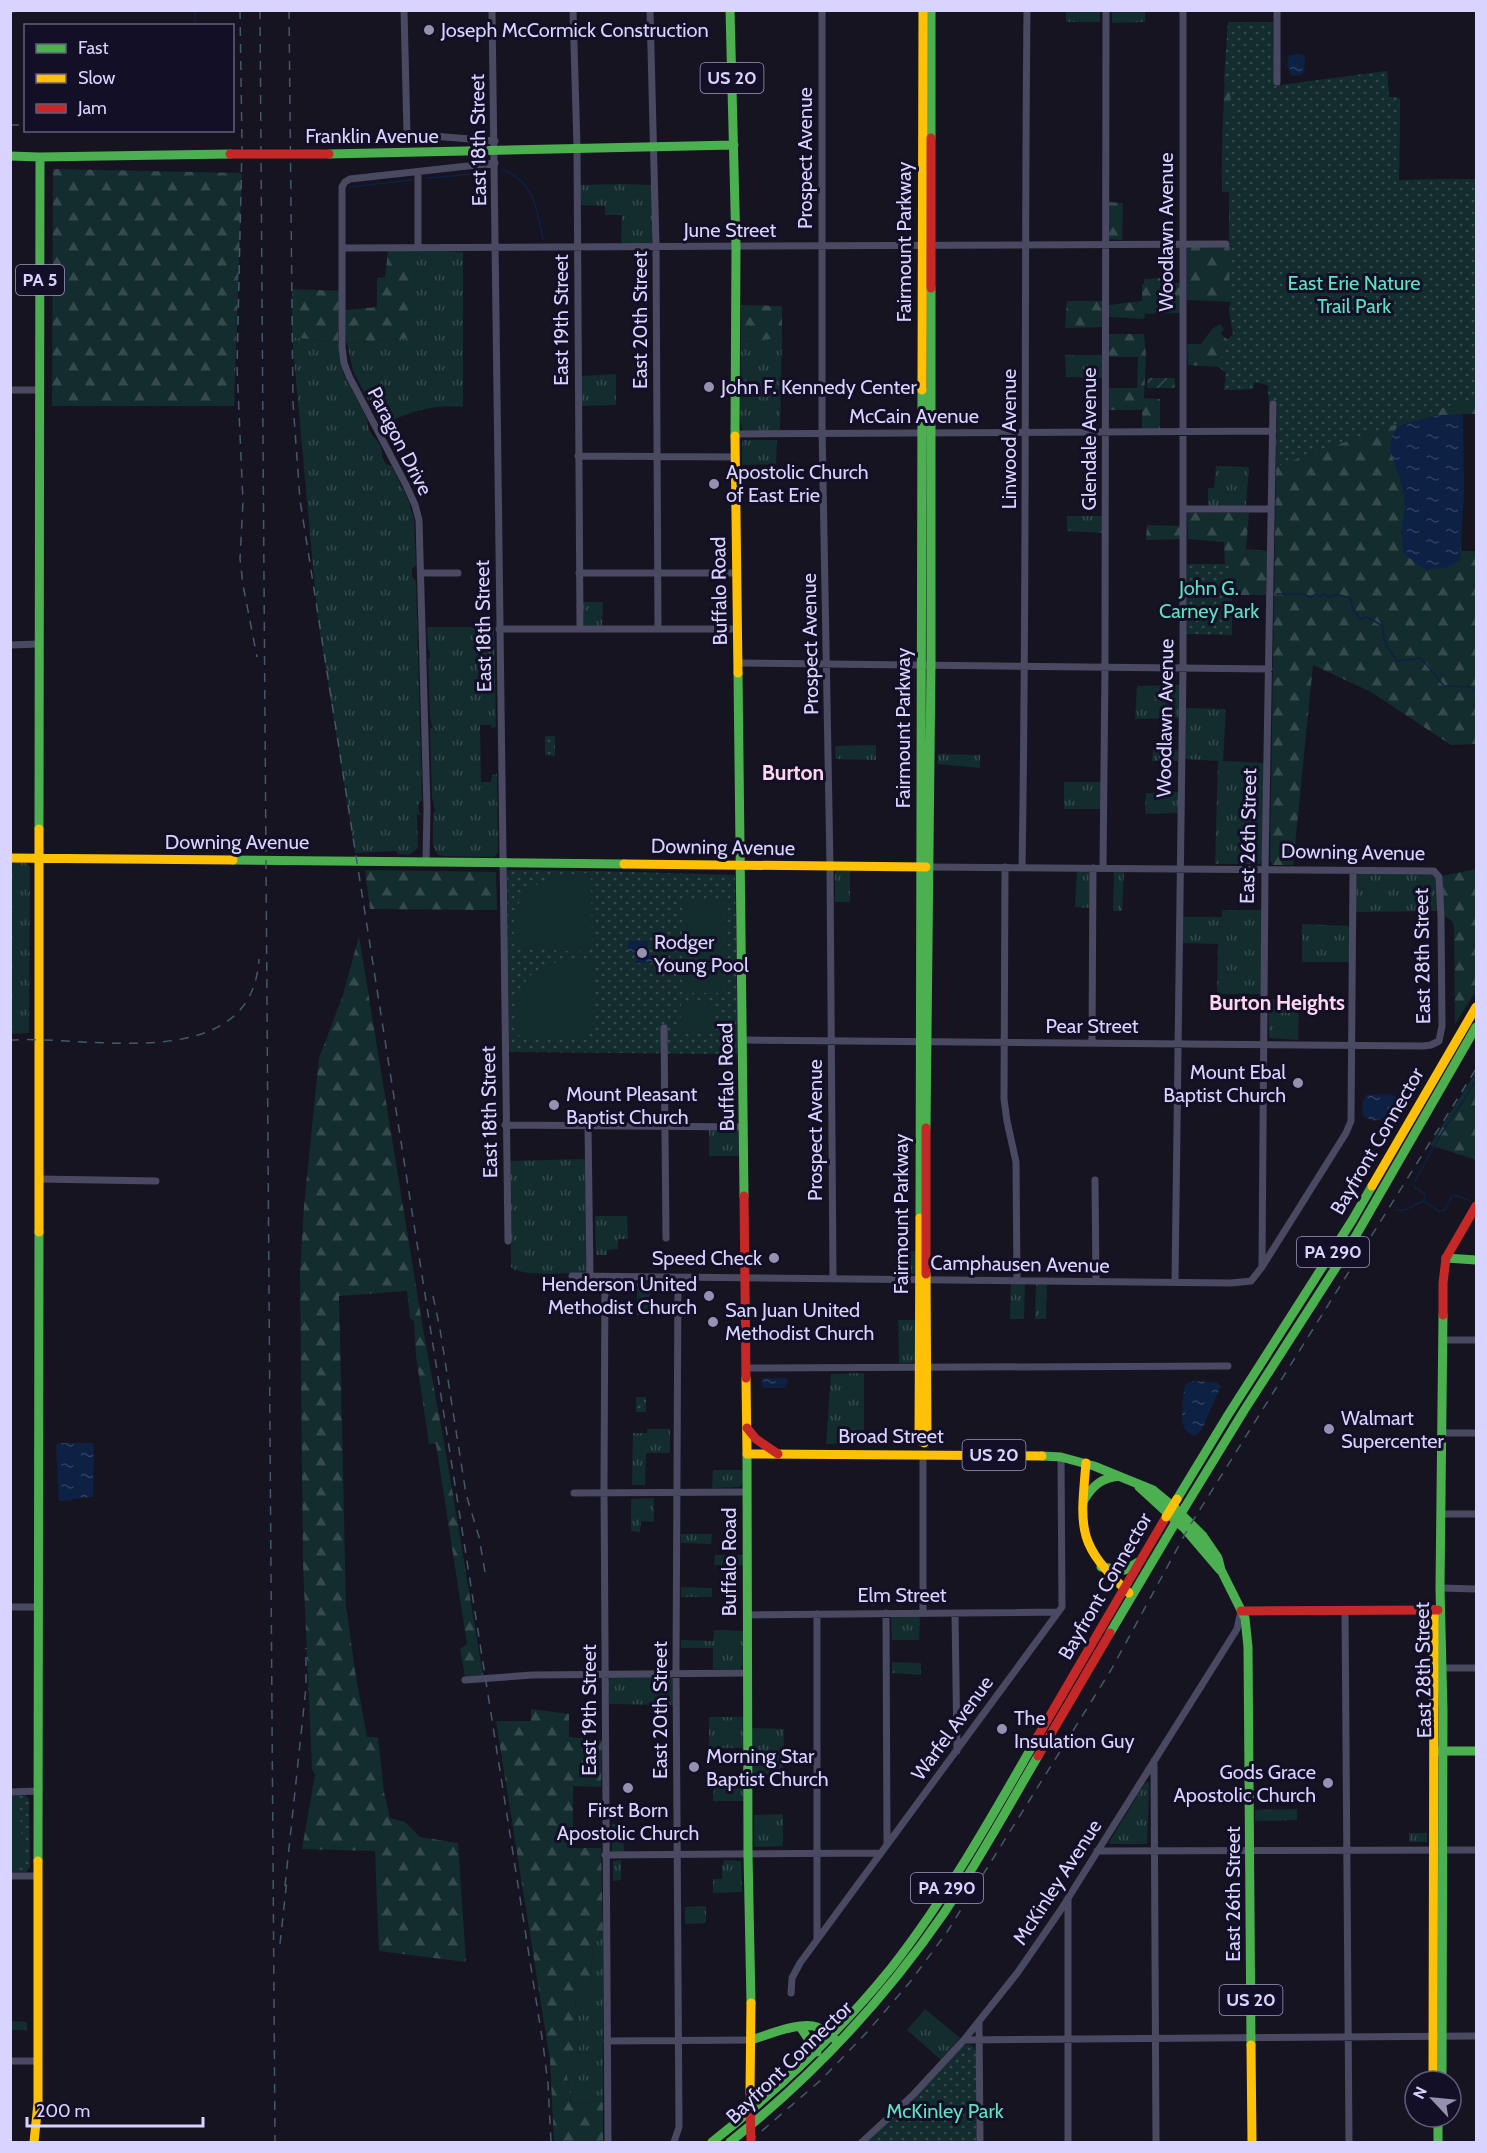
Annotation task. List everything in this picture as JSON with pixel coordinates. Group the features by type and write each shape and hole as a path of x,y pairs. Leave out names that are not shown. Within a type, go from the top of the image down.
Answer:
{"main road":[{"name":"Buffalo Road","path":"730,10 736,247 737,629 747,1278 747,1673 752,2040 751,2142"},
{"name":"Fairmount Parkway","path":"923,10 927,433 923,1367 919,1440 924,1443 923,1454"},
{"name":"Fairmount Parkway","path":"926,246 931,10"},
{"name":"Franklin Avenue","path":"10,156 495,152 577,147 734,145"},
{"name":"PA 5","path":"34,2142 38,2112 40,157"},
{"name":"Downing Avenue","path":"10,858 925,867"},
{"name":"Bayfront Connector","path":"712,2142 758,2106 817,2052 895,1961 940,1899 1181,1492 1353,1219 1476,1007"},
{"name":"Bayfront Connector","path":"730,2142 792,2090 839,2043 906,1965 951,1902 1189,1500 1245,1408 1351,1244 1476,1027"},
{"path":"1476,1206 1446,1258 1476,1260"},
{"name":"East 28th Street","path":"1438,1850 1432,1751 1437,1610 1440,1588 1443,1283 1446,1258"},
{"path":"747,1428 760,1442 778,1454"},
{"name":"Broad Street","path":"747,1454 1034,1455 1086,1463 1153,1490 1185,1517 1218,1558 1221,1570 1242,1611"},
{"path":"1086,1463 1082,1504 1085,1540 1100,1566 1132,1596"},
{"path":"1082,1504 1097,1482 1106,1477 1119,1476"},
{"path":"1100,1566 1125,1570 1142,1560"},
{"path":"1242,1611 1437,1610"},
{"name":"East 28th Street","path":"1437,1610 1442,1668 1443,1751 1438,1850 1438,2036 1441,2069"},
{"name":"East 26th Street","path":"1242,1611 1246,1622 1249,1652 1252,2142"},
{"path":"1432,1751 1476,1751"},
{"path":"752,2040 781,2031 817,2027 839,2043"},
{"path":"801,2028 817,2052"},
{"name":"East 28th Street","path":"1434,2069 1438,2036"}],"street":[{"path":"404,10 407,134 495,141"},
{"name":"East 18th Street","path":"492,10 508,1240"},
{"name":"East 19th Street","path":"573,10 577,147 580,629"},
{"name":"East 20th Street","path":"650,10 656,247 658,629"},
{"name":"Prospect Avenue","path":"822,10 822,434 830,866 833,1278"},
{"name":"Linwood Avenue","path":"1022,868 1025,667 1024,243 1027,10"},
{"name":"Glendale Avenue","path":"1103,868 1106,10"},
{"name":"Woodlawn Avenue","path":"1175,1282 1183,668 1183,10"},
{"path":"1276,82 1277,10"},
{"path":"418,247 418,172 495,163"},
{"name":"Paragon Drive","path":"418,172 350,179 342,188 342,348 344,363 415,505 419,526 427,809 426,862"},
{"name":"June Street","path":"342,248 926,246 1024,243 1226,244"},
{"path":"10,390 39,390"},
{"name":"East 26th Street","path":"1262,1268 1265,869 1274,404"},
{"name":"McCain Avenue","path":"736,434 1273,431"},
{"path":"578,456 736,457"},
{"path":"1183,509 1271,510"},
{"path":"421,573 458,573"},
{"path":"579,573 737,573"},
{"path":"500,629 737,629"},
{"path":"10,645 39,644"},
{"path":"738,663 1269,669"},
{"name":"Downing Avenue","path":"925,867 1423,870 1436,872"},
{"path":"1005,867 1005,1111 1015,1152 1017,1176 1017,1280"},
{"path":"1092,1042 1093,868"},
{"path":"1262,1268 1349,1127 1352,1114 1353,870"},
{"name":"East 28th Street","path":"1436,872 1439,877 1441,917 1442,1026 1439,1041"},
{"path":"664,1028 666,1238"},
{"name":"Pear Street","path":"743,1040 1423,1046 1439,1041"},
{"path":"505,1125 744,1126"},
{"path":"588,1125 590,1276"},
{"path":"38,1179 156,1181"},
{"path":"1095,1180 1096,1281"},
{"name":"Camphausen Avenue","path":"572,1276 1175,1282 1251,1281 1262,1268"},
{"name":"East 19th Street","path":"605,1277 605,1855 608,2142"},
{"name":"East 20th Street","path":"674,2142 678,2127 679,2041 676,1673 678,1278"},
{"path":"1442,1340 1476,1340"},
{"path":"747,1368 1228,1366"},
{"path":"1442,1433 1476,1433"},
{"name":"Fairmount Parkway","path":"923,1454 923,1613"},
{"name":"Warfel Avenue","path":"791,1993 795,1972 817,1939 1062,1607 1061,1458"},
{"path":"574,1492 747,1492"},
{"path":"1442,1514 1476,1514"},
{"path":"1440,1588 1476,1588"},
{"path":"10,1607 38,1607"},
{"path":"1345,1610 1349,2142"},
{"name":"McKinley Avenue","path":"862,2142 913,2095 964,2040 1031,1953 1068,1899 1238,1627 1242,1611"},
{"name":"Elm Street","path":"747,1615 1058,1612"},
{"path":"886,1613 887,1844"},
{"path":"955,1613 957,1751"},
{"path":"817,1614 817,1939"},
{"path":"1442,1668 1476,1668"},
{"path":"465,1680 508,1676 747,1673"},
{"path":"1154,1759 1156,2142"},
{"path":"10,1792 38,1791"},
{"path":"1097,1851 1476,1850"},
{"path":"605,1855 880,1853"},
{"path":"10,1876 38,1876"},
{"path":"1068,1899 1068,2142"},
{"path":"980,2021 980,2142"},
{"path":"964,2040 1476,2036"},
{"path":"608,2041 752,2040"},
{"path":"10,2061 38,2061"}],"green space":[{"path":"1066,11 1100,11 1100,22 1066,22"},
{"path":"1112,11 1145,11 1145,22 1112,23"},
{"path":"1228,22 1273,22 1274,86 1387,71 1389,97 1400,98 1399,180 1476,179 1476,414 1463,414 1461,551 1476,551 1476,744 1451,745 1371,692 1313,665 1293,865 1273,865 1270,860 1277,405 1269,404 1266,383 1254,382 1253,389 1224,390 1226,373 1219,367 1188,365 1187,344 1201,344 1212,329 1220,324 1224,329 1221,334 1228,340 1233,334 1229,310 1231,302 1187,300 1187,247 1231,246 1229,192 1222,192"},
{"name":"East Erie Nature Trail Park","path":"1228,22 1273,22 1274,86 1387,71 1389,97 1400,98 1399,180 1476,179 1476,403 1460,402 1277,466 1277,405 1269,404 1268,385 1254,382 1253,389 1224,390 1226,373 1219,367 1225,344 1233,334 1229,310 1231,302 1229,297 1229,192 1222,192 1223,118 1233,117 1229,86 1224,81"},
{"path":"53,169 242,173 234,406 52,406"},
{"path":"580,185 652,185 652,243 621,244 622,215 605,215 605,206 581,205"},
{"path":"1109,202 1123,203 1122,240 1109,239"},
{"path":"388,251 414,251 414,338 346,343 345,310 377,307 377,278 385,277"},
{"path":"414,251 463,252 463,407 421,410 381,426 373,409 372,400 368,400 353,371 347,343 414,338"},
{"path":"1160,278 1160,283 1180,283 1180,313 1145,314 1144,319 1109,317 1109,305 1142,301 1144,279"},
{"path":"292,289 339,291 338,343 292,337"},
{"path":"1067,301 1103,301 1103,327 1065,328"},
{"path":"741,305 782,306 782,338 741,342"},
{"path":"1108,334 1144,334 1146,357 1144,398 1160,399 1160,429 1142,429 1142,410 1109,410 1109,388 1137,388 1138,357 1108,357"},
{"path":"292,337 338,343 343,373 368,421 369,430 381,447 382,457 386,464 392,466 409,502 414,519 416,565 412,569 412,576 416,582 422,799 418,805 419,812 423,815 417,814 418,848 409,855 398,854 396,851 355,853 318,620"},
{"path":"782,338 780,431 742,430 740,418 741,342"},
{"path":"1065,355 1102,355 1102,378 1066,377"},
{"path":"616,374 616,405 581,406 581,376"},
{"path":"1148,378 1175,378 1175,388 1147,388"},
{"path":"742,440 777,440 776,464 742,465"},
{"path":"1216,466 1249,467 1246,506 1208,506 1208,488 1214,488"},
{"path":"1187,513 1249,513 1246,549 1267,551 1266,595 1232,595 1232,565 1225,564 1224,542 1188,539"},
{"path":"1067,516 1103,516 1103,533 1067,531"},
{"path":"1147,525 1181,526 1181,539 1146,540"},
{"name":"John G. Carney Park","path":"1187,564 1232,564 1232,635 1186,634"},
{"path":"583,602 603,602 602,626 584,625"},
{"path":"427,627 494,627 496,727 480,725 481,782 491,782 492,775 497,774 498,853 494,857 438,855 433,846 433,813 435,811 432,797 430,729 432,727 428,660 430,651"},
{"path":"1180,685 1179,718 1135,719 1137,686"},
{"path":"1185,708 1226,709 1223,761 1264,763 1262,860 1260,864 1215,864 1218,761 1184,759"},
{"path":"545,736 555,736 555,756 545,755"},
{"path":"876,745 876,760 836,759 835,746"},
{"path":"1153,749 1178,750 1178,761 1152,761"},
{"path":"938,754 980,755 980,768 937,764"},
{"path":"1064,782 1102,782 1102,809 1064,809"},
{"path":"1178,792 1178,813 1145,814 1146,793"},
{"path":"10,862 25,862 30,867 29,1033 11,1034"},
{"path":"1476,869 1476,991 1455,1024 1454,926 1451,920 1443,915 1442,876"},
{"path":"365,870 496,872 497,910 370,909"},
{"path":"507,870 735,875 738,1054 509,1052"},
{"path":"837,870 850,870 850,902 835,902 835,873"},
{"path":"1077,871 1090,873 1090,908 1075,907"},
{"path":"1114,871 1124,871 1122,911 1113,911"},
{"path":"591,873 592,944 586,952 515,948 514,920 523,896 542,882 566,875"},
{"path":"1358,873 1431,873 1436,877 1438,911 1356,912 1356,876"},
{"path":"682,900 724,900 724,993 682,993"},
{"path":"1222,910 1262,910 1261,994 1217,994 1218,944 1182,943 1182,917 1222,917"},
{"path":"1302,924 1350,926 1350,962 1302,962"},
{"path":"359,936 423,1329 483,1675 465,1677 460,1649 467,1644 436,1444 429,1444 416,1356 414,1321 410,1318 407,1291 339,1296 346,1605 367,1737 378,1737 384,1792 390,1818 405,1822 420,1837 458,1843 466,1962 379,1951 375,1851 302,1849 315,1775 312,1769 303,1564 300,1273 304,1206 319,1058 343,995"},
{"path":"593,959 592,1030 586,1040 514,1035 518,1002 528,979 547,965"},
{"path":"1268,999 1299,1000 1298,1040 1269,1038"},
{"path":"681,1004 713,1004 713,1033 680,1032"},
{"path":"1476,1072 1476,1160 1430,1145"},
{"path":"709,1129 739,1130 739,1156 709,1156"},
{"path":"585,1159 588,1273 536,1273 511,1267 510,1161"},
{"path":"595,1216 627,1216 628,1239 618,1239 618,1249 607,1250 607,1255 596,1255"},
{"path":"897,1250 916,1251 915,1274 894,1274"},
{"path":"1011,1282 1025,1283 1024,1319 1010,1319"},
{"path":"637,1283 650,1283 650,1315 637,1315"},
{"path":"1036,1283 1047,1283 1046,1319 1035,1319"},
{"path":"898,1320 916,1320 916,1359 912,1363 899,1363"},
{"path":"864,1373 864,1443 826,1444 831,1374"},
{"path":"636,1397 646,1397 646,1412 636,1412"},
{"path":"647,1429 670,1429 670,1453 646,1453 645,1485 632,1485 633,1433 647,1433"},
{"path":"713,1470 743,1470 743,1484 740,1487 712,1488"},
{"path":"654,1498 654,1522 641,1521 640,1532 631,1531 631,1499"},
{"path":"681,1534 712,1534 711,1544 681,1543"},
{"path":"715,1555 743,1555 744,1565 714,1565"},
{"path":"681,1587 712,1588 712,1597 681,1597"},
{"path":"891,1617 920,1617 919,1640 892,1640"},
{"path":"714,1630 744,1631 743,1665 740,1669 713,1669 713,1648 681,1648 681,1640 713,1641"},
{"path":"892,1662 921,1663 921,1675 892,1673"},
{"path":"610,1677 672,1677 673,1705 609,1704 608,1681"},
{"path":"531,1709 569,1714 569,1737 602,1740 601,1787 573,1786 573,1848 601,1848 603,1931 593,1944 590,1991 582,1991 575,1995 579,2052 576,2062 566,2068 571,2104 603,2101 603,2142 554,2142 550,2060 496,1721 531,1721"},
{"path":"709,1717 744,1717 744,1748 709,1748"},
{"path":"752,1728 784,1729 783,1775 752,1775"},
{"path":"714,1782 744,1782 744,1801 713,1801"},
{"path":"1146,1782 1149,1785 1147,1844 1109,1844 1109,1842"},
{"path":"11,1795 25,1795 29,1799 30,1867 26,1872 11,1872"},
{"path":"11,1798 19,1798 23,1860 20,1865 10,1865"},
{"path":"1297,1809 1297,1820 1255,1821 1255,1810"},
{"path":"783,1814 783,1846 754,1847 754,1815"},
{"path":"612,1824 623,1824 624,1853 612,1853"},
{"path":"1409,1833 1427,1833 1427,1842 1409,1842"},
{"path":"621,1860 621,1880 613,1881 613,1861"},
{"path":"724,1860 741,1861 742,1892 713,1893 713,1879 722,1879"},
{"path":"706,1906 706,1923 685,1924 685,1907"},
{"path":"603,1931 603,2101 571,2104 566,2068 576,2062 579,2052 575,1995 582,1991 590,1991 593,1944"},
{"path":"925,2009 960,2038 941,2060 907,2030"},
{"path":"11,2021 27,2022 27,2030 11,2030"},
{"name":"McKinley Park","path":"969,2044 976,2052 976,2142 867,2142 919,2093 962,2046"}],"water":[{"path":"1289,55 1305,56 1304,72 1301,75 1292,76 1287,66"},
{"path":"1463,414 1464,494 1460,560 1448,567 1426,570 1404,554 1401,531 1405,508 1402,486 1390,449 1392,436 1397,427 1409,422 1441,415"},
{"name":"Rodger Young Pool","path":"628,941 648,941 648,955 658,955 658,963 636,963 636,952 628,951"},
{"path":"1366,1095 1395,1096 1397,1100 1388,1117 1373,1121 1363,1116 1362,1104"},
{"path":"763,1378 786,1378 788,1381 785,1388 763,1388 761,1380"},
{"path":"1193,1381 1216,1382 1221,1386 1202,1429 1195,1436 1186,1430 1182,1418 1186,1384"},
{"path":"59,1443 92,1443 94,1447 93,1497 59,1501 56,1445"}],"waterway":[{"path":"195,10 195,24"},
{"path":"503,170 521,181 528,189 536,207 543,239"},
{"path":"427,178 488,173"},
{"path":"350,187 411,180"},
{"path":"1276,594 1302,594 1311,597 1316,594 1320,597 1323,594 1329,597 1336,594 1350,598 1354,611 1360,619 1367,617 1383,626 1386,644 1398,661 1421,658 1444,686 1470,687 1476,692"},
{"path":"1468,1200 1456,1195 1452,1196 1445,1210 1438,1211 1424,1201 1425,1194 1413,1184 1440,1136 1476,1081"},
{"path":"1397,1210 1405,1210 1423,1201"}],"railway":[{"path":"10,12 30,10"},
{"path":"240,10 242,145 237,367 243,502 240,559 257,657"},
{"path":"260,10 275,2142"},
{"path":"289,10 293,403 300,500 543,2044 551,2142"},
{"path":"10,125 24,125"},
{"path":"10,1040 161,1042 198,1035 228,1021 249,996 259,959"},
{"path":"749,2142 821,2080 868,2031 910,1982 947,1932 1111,1670 1189,1527 1476,1069"},
{"path":"433,1296 466,1494 479,1537 485,1572"},
{"path":"285,1886 306,1687 306,1648"},
{"path":"280,1944 287,1879"}],"traffic: fast":[{"path":"730,10 736,247 735,436"},
{"path":"931,10 931,138"},
{"path":"329,154 734,145"},
{"path":"40,157 230,154"},
{"path":"10,156 40,157 39,829"},
{"path":"926,1128 931,665 931,288"},
{"path":"920,1218 922,390"},
{"path":"738,673 744,1196"},
{"path":"233,860 624,864"},
{"path":"1185,1507 1351,1244 1476,1027"},
{"path":"1177,1499 1372,1186"},
{"path":"38,1861 39,1232"},
{"path":"1446,1258 1476,1260"},
{"path":"1442,2069 1443,1710 1440,1588 1443,1315"},
{"path":"747,1454 748,1854 751,2003"},
{"path":"1042,1456 1061,1457 1094,1466 1153,1490 1203,1536 1218,1558 1221,1570 1245,1618 1248,1647 1251,2045"},
{"path":"1084,1500 1098,1483 1119,1476"},
{"path":"1139,1487 1185,1529 1220,1570"},
{"path":"1174,1525 1185,1507"},
{"path":"1110,1633 1174,1525"},
{"path":"1101,1567 1125,1570 1138,1562"},
{"path":"712,2142 807,2060 851,2015 892,1967 951,1883 1038,1736"},
{"path":"1437,1751 1476,1751"},
{"path":"730,2142 790,2091 846,2035 897,1976 957,1894 1038,1756"},
{"path":"751,2040 784,2029 810,2026 823,2030 837,2041"},
{"path":"801,2028 817,2052"},
{"path":"1438,2129 1438,2142"}],"traffic: slow":[{"path":"922,390 923,10"},
{"path":"735,436 738,673"},
{"path":"39,829 39,1232"},
{"path":"10,858 233,860"},
{"path":"624,864 926,867"},
{"path":"1372,1186 1476,1007"},
{"path":"920,1218 919,1440 924,1443 927,1440 926,1274"},
{"path":"746,1378 747,1454 1042,1456"},
{"path":"1086,1463 1083,1505 1086,1535 1100,1562 1129,1593"},
{"path":"1166,1517 1177,1499"},
{"path":"1433,2069 1434,1610"},
{"path":"34,2142 38,2103 38,1861"},
{"path":"750,2092 751,2003"},
{"path":"1251,2045 1252,2142"}],"traffic: jam":[{"path":"931,138 931,288"},
{"path":"230,154 329,154"},
{"path":"926,1128 926,1274"},
{"path":"744,1196 746,1378"},
{"path":"1443,1315 1446,1258 1476,1206"},
{"path":"747,1428 756,1439 778,1454"},
{"path":"1038,1736 1166,1517"},
{"path":"1241,1611 1438,1610"},
{"path":"1038,1756 1110,1633"},
{"path":"750,2092 751,2142"}],"place":[{"name":"Joseph McCormick Construction","path":"429,30"},
{"name":"John F. Kennedy Center","path":"709,387"},
{"name":"Apostolic Church of East Erie","path":"714,484"},
{"name":"Rodger Young Pool","path":"642,953"},
{"name":"Mount Ebal Baptist Church","path":"1298,1083"},
{"name":"Mount Pleasant Baptist Church","path":"554,1105"},
{"name":"Speed Check","path":"774,1258"},
{"name":"Henderson United Methodist Church","path":"709,1296"},
{"name":"San Juan United Methodist Church","path":"713,1322"},
{"name":"Walmart Supercenter","path":"1329,1429"},
{"name":"The Insulation Guy","path":"1002,1729"},
{"name":"Morning Star Baptist Church","path":"694,1767"},
{"name":"Gods Grace Apostolic Church","path":"1328,1783"},
{"name":"First Born Apostolic Church","path":"628,1788"}],"district":[{"name":"Burton","path":"793,773"},
{"name":"Burton Heights","path":"1277,1003"}]}
